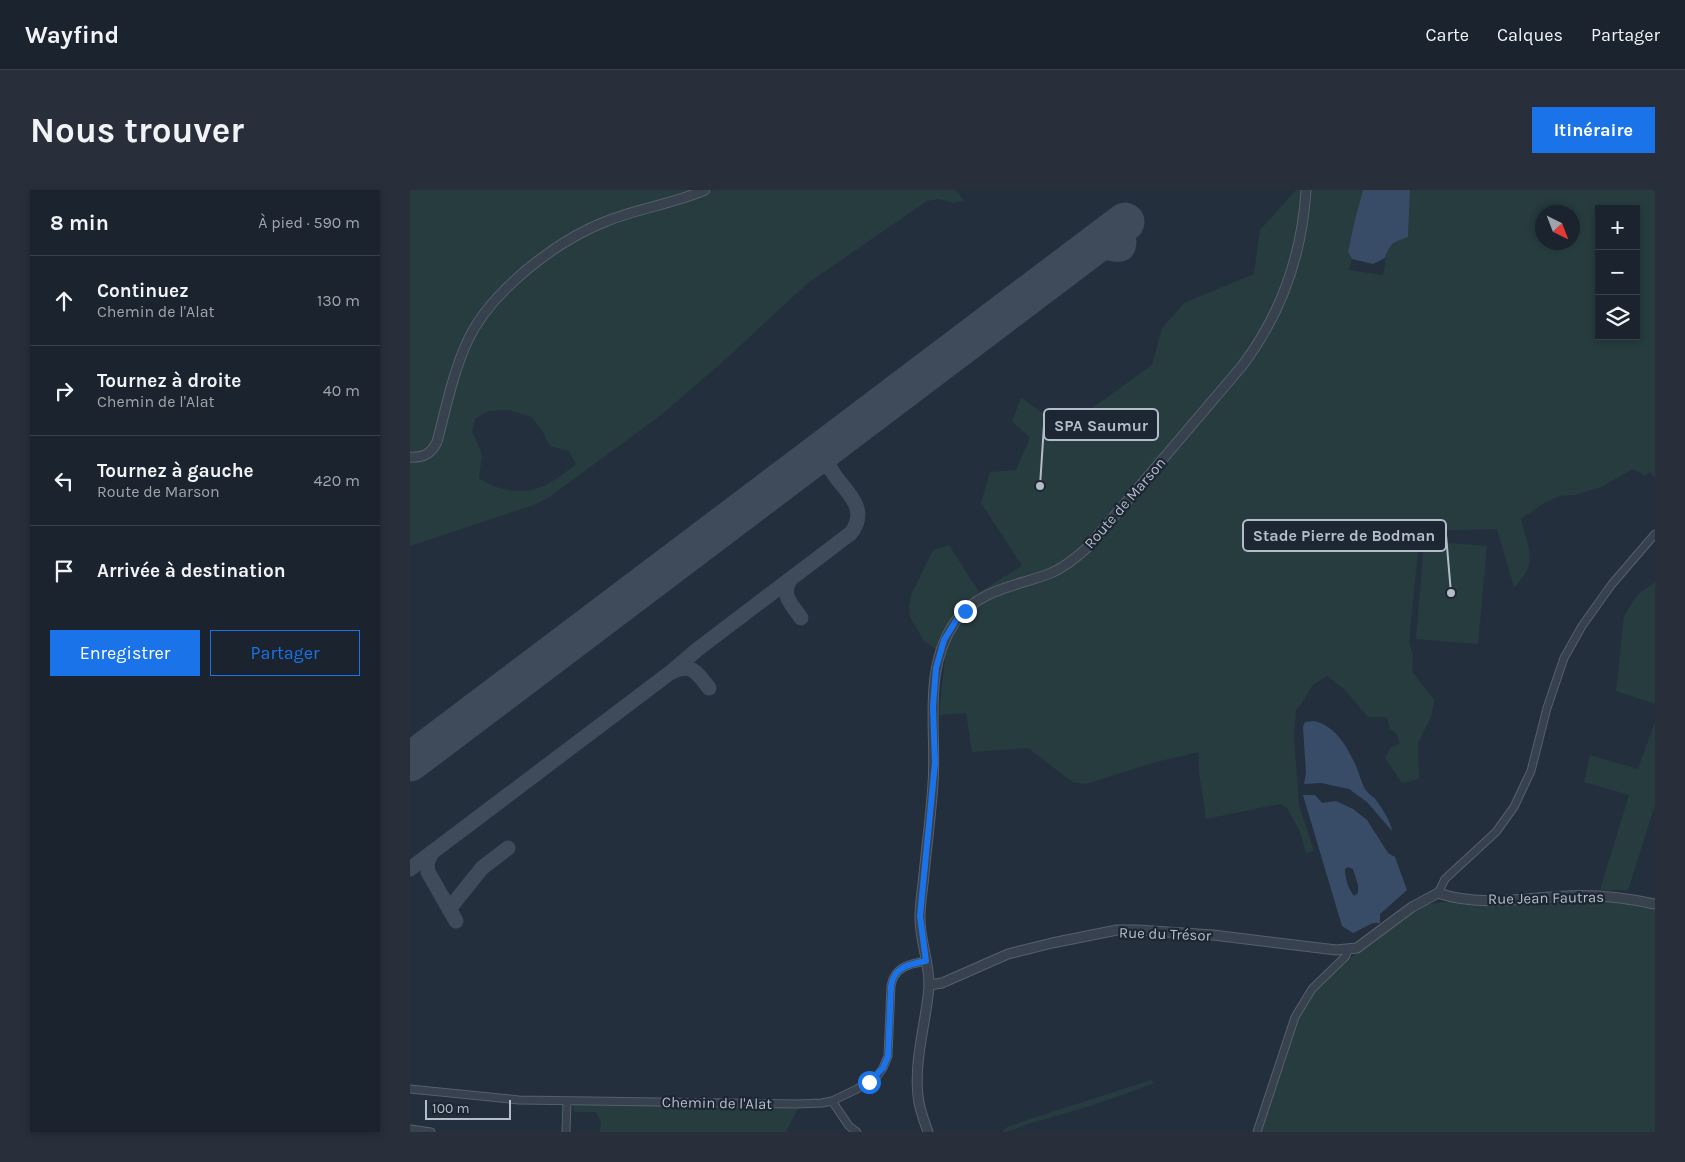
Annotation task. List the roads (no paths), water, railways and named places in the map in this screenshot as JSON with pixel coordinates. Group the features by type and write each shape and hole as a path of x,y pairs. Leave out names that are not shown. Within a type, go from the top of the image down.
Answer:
{"street":[{"path":"410,457 424,457 438,442 463,352 469,338 490,308 517,279 567,240 587,229 622,216 680,200 705,190"},
{"name":"Route de Marson","path":"928,1132 918,1096 917,1078 929,985 920,916 935,763 933,707 935,680 938,658 944,640 957,619 986,595 1053,572 1079,556 1242,366 1258,346 1288,285 1298,253 1304,222 1306,190"},
{"path":"1257,1132 1295,1017 1312,989 1346,956 1348,949 1357,948 1412,907 1438,893 1445,879 1496,832 1514,807 1531,771 1547,708 1564,658 1582,626 1607,591 1655,534"},
{"name":"Rue Jean Fautras","path":"1438,893 1453,898 1490,900 1602,896 1655,904"},
{"name":"Rue du Trésor","path":"929,985 942,982 1008,954 1117,930 1213,935 1336,950 1348,949"},
{"name":"Chemin de l'Alat","path":"410,1090 494,1098 567,1102 796,1104 832,1101 842,1098 869,1082 883,1068 888,1056 892,980 898,970 904,966 926,961"},
{"path":"832,1101 849,1126 857,1132"},
{"path":"566,1132 567,1102"},
{"path":"410,1129 431,1132"}],"water":[{"path":"1363,190 1410,190 1408,237 1393,244 1385,258 1373,264 1352,259 1348,252"},
{"path":"1314,721 1328,727 1344,744 1355,764 1365,789 1381,807 1392,831 1367,802 1349,789 1321,783 1304,784 1306,773 1303,727 1305,722"},
{"path":"1303,795 1315,795 1322,803 1336,801 1353,809 1367,820 1388,853 1395,857 1407,890 1380,914 1380,923 1373,923 1353,933 1342,926","holes":["1348,867 1353,869 1358,885 1358,893 1354,896 1347,883 1345,869"]}],"place":[{"name":"SPA Saumur","path":"1040,486"},
{"name":"Stade Pierre de Bodman","path":"1451,593"}]}
